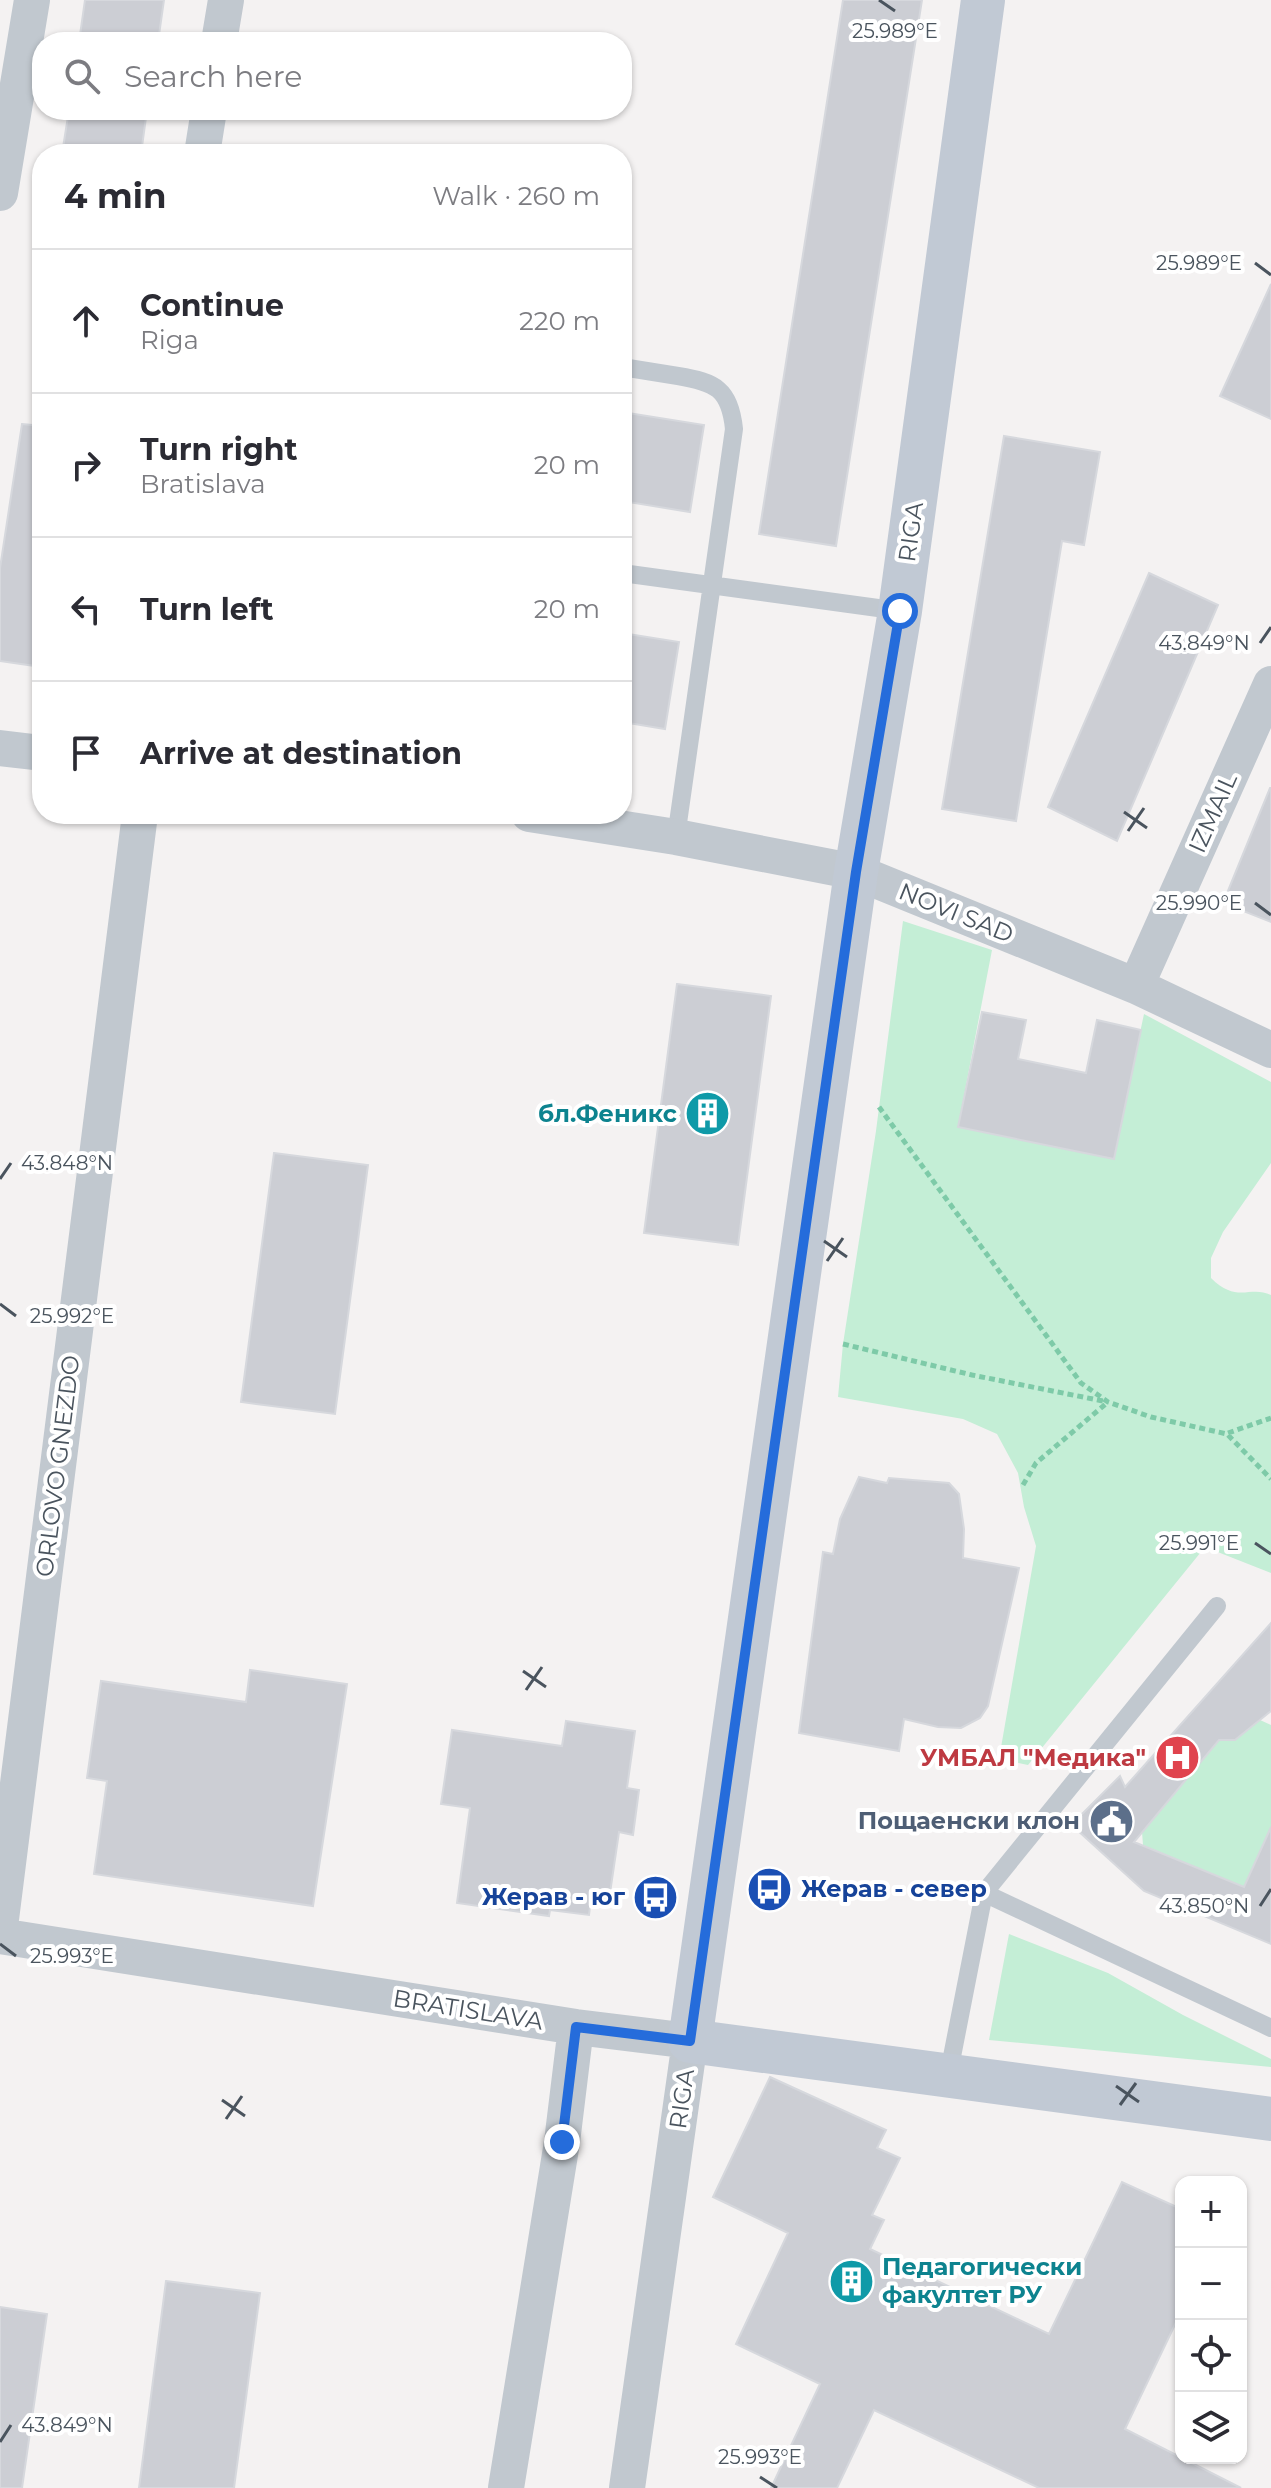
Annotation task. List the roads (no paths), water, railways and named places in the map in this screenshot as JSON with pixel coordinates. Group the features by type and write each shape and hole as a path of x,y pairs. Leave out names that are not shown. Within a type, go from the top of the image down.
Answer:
{"street":[{"path":"0,193 32,0"},
{"path":"221,32 226,0"},
{"name":"RIGA","path":"627,2488 856,872 900,611 983,0"},
{"path":"204,144 207,120"},
{"name":"IZMAIL","path":"1136,986 1271,684"},
{"path":"0,748 32,752"},
{"name":"ORLOVO GNEZDO","path":"0,1927 139,824"},
{"name":"NOVI SAD","path":"593,824 856,872 1136,986 1271,1050"},
{"name":"BRATISLAVA","path":"0,1936 576,2027 1271,2119"},
{"path":"506,2488 562,2142 576,2027"}],"lane":[{"path":"632,369 706,380 722,391 732,410 734,429 676,837"},
{"path":"632,574 900,611"},
{"path":"948,2077 984,1893 1217,1606"},
{"path":"984,1893 1271,2028"}],"place":[{"name":"бл.Феникс","path":"708,1114"},
{"name":"УМБАЛ \"Медика\"","path":"1177,1758"},
{"name":"Пощаенски клон","path":"1111,1821"},
{"name":"Жерав - север","path":"770,1889"},
{"name":"Жерав - юг","path":"656,1897"},
{"name":"Педагогически факултет РУ","path":"851,2281"}]}
